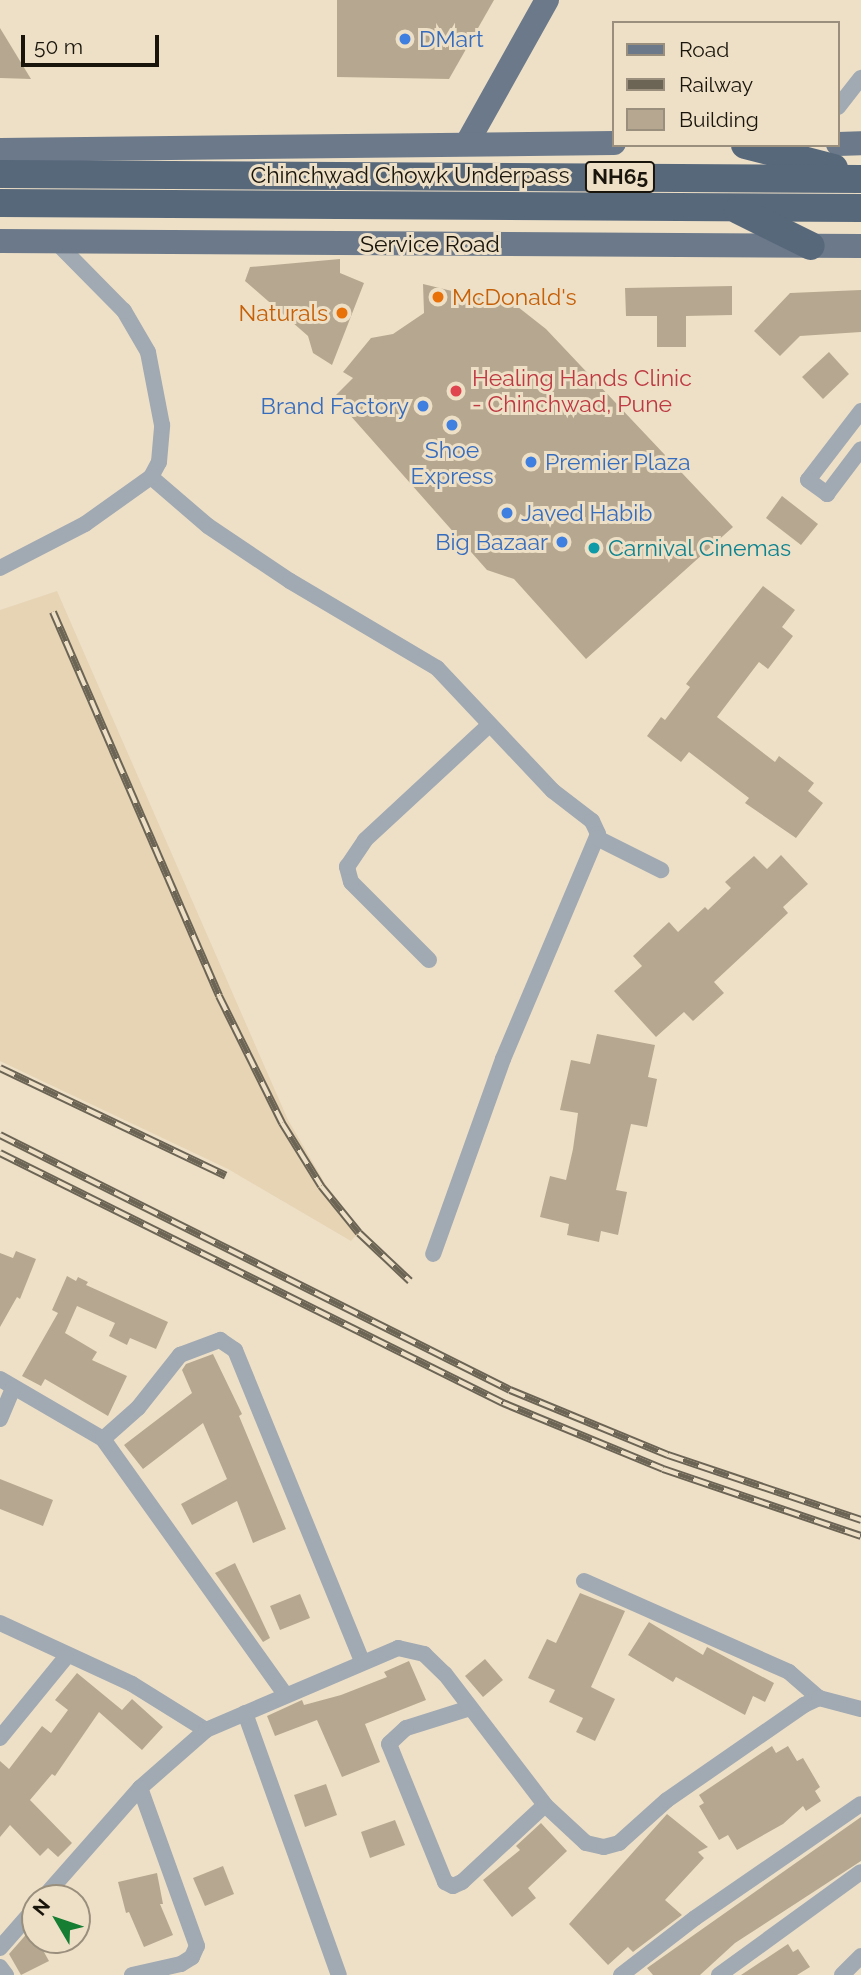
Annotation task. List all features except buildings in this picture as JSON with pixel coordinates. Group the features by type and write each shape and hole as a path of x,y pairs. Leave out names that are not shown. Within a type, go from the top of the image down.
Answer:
{"highway":[{"path":"752,147 861,177"},
{"name":"Chinchwad Chowk Underpass","path":"0,174 861,177"},
{"name":"Chinchwad Chowk Underpass","path":"0,203 733,207"},
{"path":"733,207 811,246"},
{"name":"NH65","path":"733,207 861,208"}],"main road":[{"path":"467,143 547,0"},
{"path":"0,150 612,143"},
{"path":"840,144 861,143"},
{"name":"Service Road","path":"0,241 861,246"}],"street":[{"path":"840,104 861,78"},
{"path":"0,568 85,524 151,477 159,462 162,425 148,352 124,311 55,242"},
{"path":"861,411 808,480 827,494 861,449"},
{"path":"151,477 200,520 280,575 437,668 553,791 592,821 597,838 503,1059 433,1254"},
{"path":"429,960 351,883 347,867 365,839 489,725"},
{"path":"597,838 661,870"},
{"path":"103,1439 138,1408 180,1355 220,1340 235,1350 362,1661"},
{"path":"0,1419 6,1383 103,1439 285,1694"},
{"path":"584,1581 789,1672 819,1698 861,1709"},
{"path":"0,1623 66,1657 132,1684 206,1730"},
{"path":"55,1884 140,1788 206,1730 362,1661 412,1648 445,1674 545,1805 586,1843 604,1847 619,1843 716,1764 819,1698"},
{"path":"0,1738 66,1657"},
{"path":"470,1708 406,1728 389,1744 444,1882 461,1882 545,1805"},
{"path":"245,1713 339,1975"},
{"path":"132,1975 181,1964 192,1957 197,1946 140,1788"},
{"path":"621,1975 695,1918 861,1804"},
{"path":"719,1975 861,1872"},
{"path":"0,1948 21,1924"},
{"path":"842,1975 861,1956"},
{"path":"0,1967 6,1975"}],"shaded area":[{"path":"57,591 288,1120 326,1185 361,1230 351,1241 228,1169 0,1061 0,610"}],"railway":[{"path":"53,612 219,996 282,1123 321,1186 359,1233 410,1281"},
{"path":"0,1068 226,1176"},
{"path":"0,1135 510,1390 668,1455 861,1520"},
{"path":"0,1153 503,1403 663,1469 861,1536"}],"place":[{"name":"DMart","path":"405,39"},
{"name":"McDonald's","path":"438,297"},
{"name":"Naturals","path":"342,313"},
{"name":"Healing Hands Clinic - Chinchwad, Pune","path":"456,391"},
{"name":"Brand Factory","path":"423,406"},
{"name":"Shoe Express","path":"452,425"},
{"name":"Premier Plaza","path":"531,462"},
{"name":"Javed Habib","path":"507,513"},
{"name":"Big Bazaar","path":"562,542"},
{"name":"Carnival Cinemas","path":"594,548"}]}
